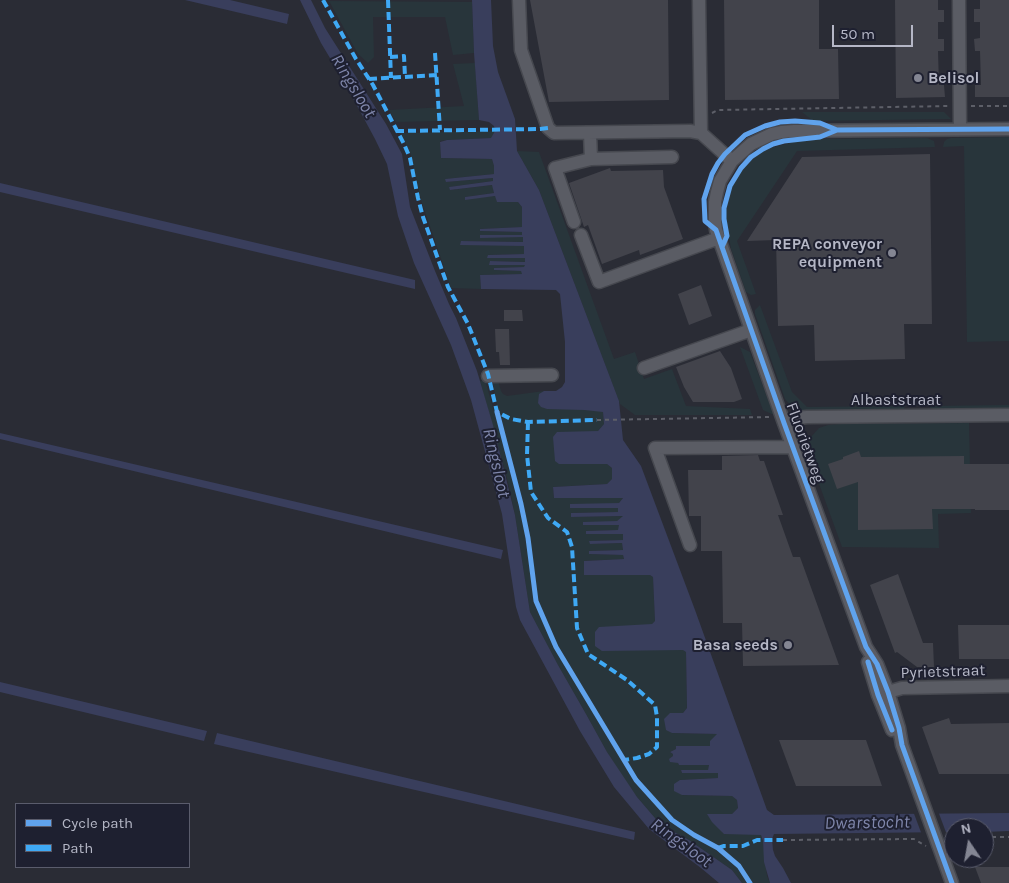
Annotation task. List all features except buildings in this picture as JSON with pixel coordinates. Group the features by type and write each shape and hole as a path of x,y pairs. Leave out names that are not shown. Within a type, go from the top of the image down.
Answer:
{"street":[{"path":"519,0 521,50 548,128 554,133 690,131 701,133 732,161"},
{"path":"699,0 701,133"},
{"path":"958,0 960,129"},
{"name":"Fluorietweg","path":"952,883 902,745 892,730 883,693 868,664 866,647 751,330 719,238 715,221 715,202 716,192 732,161 751,144 782,132 1009,129"},
{"path":"590,133 592,159"},
{"path":"574,222 555,168 592,159 672,157"},
{"path":"581,235 598,282 719,238"},
{"path":"644,368 751,330"},
{"path":"488,376 552,375"},
{"name":"Albaststraat","path":"783,420 807,417 1009,415"},
{"path":"690,545 655,448 793,447"},
{"name":"Pyrietstraat","path":"883,693 902,688 1009,686"}],"path":[{"path":"701,114 718,110 1009,106"},
{"path":"597,420 783,420"},
{"path":"994,837 1009,837"},
{"path":"783,840 914,839 927,846 936,840"}],"shaded area":[{"path":"329,1 472,2 474,53 453,55 445,17 373,17 374,57 368,63 358,54"},
{"path":"475,63 479,120 396,122 389,110 464,106 453,64"},
{"path":"802,112 944,112 951,119 813,121"},
{"path":"495,131 492,138 440,141 441,158 492,159 494,166 494,174 446,179 446,182 493,178 493,181 450,187 450,190 493,185 494,193 465,197 496,196 497,202 518,202 522,207 523,227 480,229 480,231 523,232 522,235 480,235 480,237 523,237 523,242 461,241 461,245 524,245 525,254 488,255 488,258 525,258 525,262 490,261 490,265 525,265 525,267 494,268 494,270 522,271 523,274 480,275 481,289 451,288 421,200 411,155 401,133"},
{"path":"1009,137 1009,341 967,342 964,146 943,147 944,142 951,138"},
{"path":"927,138 934,141 935,147 797,151 737,241 756,294 751,295 746,292 731,249 726,212 728,197 733,184 740,171 750,161 761,152 770,148 812,139"},
{"path":"517,151 539,152 614,359 635,352 644,379 672,369 686,406 750,409 752,415 635,415 620,404 539,190"},
{"path":"760,305 792,392 807,407 905,406 904,409 802,411 793,408 785,399 755,314 755,310"},
{"path":"740,347 750,352 774,415 763,410"},
{"path":"485,380 494,411 498,410 493,384 498,380 501,391 507,396 544,391 540,394 584,410 603,411 604,424 560,464 607,464 612,468 612,479 607,484 553,487 554,498 623,498 619,503 570,508 618,507 618,512 571,513 571,517 624,516 617,521 583,525 619,525 619,530 586,531 587,534 623,534 623,540 590,541 590,544 622,543 623,550 589,551 590,554 623,555 624,559 584,561 584,575 650,575 653,577 655,621 652,624 686,652 687,708 683,713 670,713 672,733 718,734 711,741 711,746 676,749 670,752 673,756 670,759 679,765 709,765 708,770 681,770 682,773 718,773 718,778 680,780 682,795 732,796 737,800 738,808 732,814 708,815 724,834 761,834 767,876 770,883 742,883 732,870 689,840 661,825 624,780 607,752 530,612 508,482 480,381"},
{"path":"1009,405 1009,409 932,410 929,406"},
{"path":"969,423 971,513 938,514 939,548 842,547 810,459 808,448 810,438 819,428 840,424"}],"water":[{"path":"185,0 230,0 289,14 287,24"},
{"name":"Ringsloot","path":"300,0 311,0 325,28 386,124 402,154 410,207 477,371 493,425 515,515 530,612 607,752 637,797 661,825 689,840 732,870 742,883 719,883 649,829 614,787 580,731 520,620 516,607 502,514 471,400 451,345 414,263 398,216 387,164 342,78 321,43"},
{"name":"Dwarstocht","path":"472,0 491,0 493,46 498,72 515,119 517,151 539,190 619,401 623,440 641,466 767,810 774,815 1009,813 1009,831 994,832 994,818 944,818 944,832 774,834 772,839 775,856 791,883 770,883 764,862 761,835 724,834 707,814 732,814 738,808 737,800 732,796 682,795 674,791 674,784 680,780 718,778 718,773 682,773 681,770 708,770 709,765 679,765 678,763 670,762 669,759 673,756 670,752 676,749 676,746 710,746 710,741 717,734 672,733 666,730 664,719 670,713 683,713 687,708 686,652 683,650 602,651 595,646 595,632 599,627 652,624 655,621 653,577 650,575 584,575 584,561 624,559 623,555 589,554 589,551 623,550 622,543 590,544 589,541 623,540 623,534 586,534 586,531 618,530 619,525 583,525 583,522 617,521 623,516 571,517 571,513 618,512 618,508 570,508 570,504 619,503 623,498 554,498 553,487 607,484 612,479 612,468 607,464 559,464 555,461 553,437 557,432 598,431 604,424 603,412 547,409 541,407 538,403 539,394 544,391 556,391 565,382 565,342 560,294 556,290 481,289 480,275 522,274 521,271 494,270 494,268 524,267 525,265 489,265 490,261 525,262 525,258 487,258 488,255 524,254 524,246 460,245 461,241 523,242 523,237 480,238 480,235 522,235 522,232 480,231 480,229 522,227 522,207 518,202 497,202 495,196 465,200 465,197 494,193 492,185 450,190 449,187 493,181 493,178 446,182 445,179 494,174 492,159 441,158 440,142 491,138 495,131 494,126 489,122 479,120"},
{"path":"0,183 415,280 415,289 0,192"},
{"path":"0,433 503,550 501,559 0,439"},
{"path":"0,682 207,731 204,741 0,692"},
{"path":"217,733 635,832 634,840 214,744"}],"pier":[{"path":"913,811 938,811 944,827 944,835 922,835"}],"marked path":[{"path":"323,0 373,85 410,158 423,217 448,287 468,324 488,374 497,412 511,419 528,422 597,420"},
{"path":"388,0 391,78"},
{"path":"435,53 440,130"},
{"path":"390,57 404,56 405,77"},
{"path":"369,79 437,75"},
{"path":"396,131 548,128"},
{"path":"528,422 527,455 531,492 548,518 567,532 572,547 577,628 588,654 627,680 655,705 657,747 649,754 624,760"},
{"path":"718,848 724,846 743,846 757,840 783,840"}],"cycle path":[{"path":"837,130 820,123 795,121 765,126 745,135 725,154 712,174 704,199 705,221 716,230 866,647 877,664 888,692 902,745 952,883"},
{"path":"722,247 727,236 724,208 730,186 741,168 751,157 773,144 820,137 837,130 1009,129"},
{"path":"497,412 521,504 528,538 536,601 556,647 636,780 672,820 718,848 739,866 750,883"},
{"path":"868,662 878,695 892,730"}],"place":[{"name":"Belisol","path":"918,78"},
{"name":"REPA conveyor equipment","path":"892,253"},
{"name":"Basa seeds","path":"788,645"}]}
